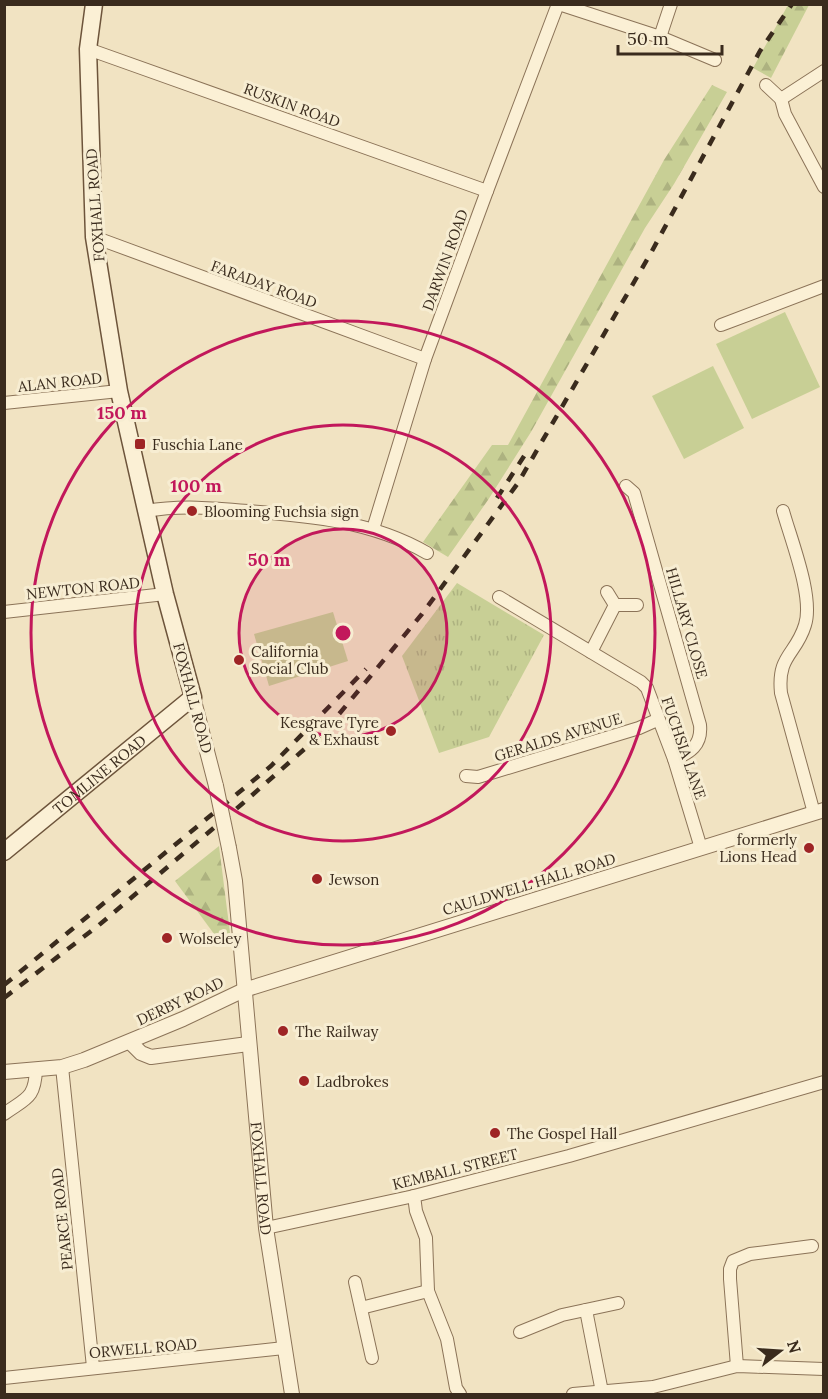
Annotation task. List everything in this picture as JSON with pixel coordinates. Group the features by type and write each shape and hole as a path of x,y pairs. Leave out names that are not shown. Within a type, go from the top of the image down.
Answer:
{"main road":[{"name":"FOXHALL ROAD","path":"94,4 88,49 94,237 119,391 165,594 193,697"},
{"name":"TOMLINE ROAD","path":"4,852 193,697"}],"street":[{"path":"559,4 660,37 715,60"},
{"name":"DARWIN ROAD","path":"372,529 425,359 559,4"},
{"path":"660,37 671,4"},
{"name":"RUSKIN ROAD","path":"88,49 487,190"},
{"path":"781,99 824,71"},
{"path":"766,85 781,99 785,114 824,187"},
{"name":"FARADAY ROAD","path":"94,237 425,359"},
{"path":"721,325 824,286"},
{"name":"ALAN ROAD","path":"4,403 119,391"},
{"name":"HILLARY CLOSE","path":"626,486 634,493 700,725 700,738 696,746 687,754 674,759"},
{"path":"146,511 175,507 308,516 372,529 399,538 427,553"},
{"path":"783,511 808,606 806,624 801,636 782,664 781,693 819,812"},
{"path":"607,592 615,605"},
{"name":"NEWTON ROAD","path":"4,612 165,594"},
{"name":"FUCHSIA LANE","path":"499,597 641,682 649,693 657,720 674,759 701,848"},
{"path":"615,605 636,605"},
{"path":"591,652 615,605"},
{"name":"FOXHALL ROAD","path":"193,697 216,786 235,880 266,1228 292,1395"},
{"name":"GERALDS AVENUE","path":"466,776 478,777 639,728 657,720"},
{"name":"CAULDWELL HALL ROAD","path":"244,990 819,812"},
{"name":"DERBY ROAD","path":"4,1072 62,1067 130,1042 244,990"},
{"name":"DERBY ROAD","path":"130,1042 141,1053 151,1057 248,1044"},
{"name":"PEARCE ROAD","path":"62,1067 93,1367"},
{"path":"4,1114 32,1094 36,1084 36,1069"},
{"name":"KEMBALL STREET","path":"266,1228 414,1196 569,1156 824,1082"},
{"path":"414,1196 416,1211 426,1238 428,1291 447,1339 456,1388 460,1395"},
{"path":"737,1366 730,1279 733,1261 740,1256 750,1254 812,1246"},
{"path":"355,1282 372,1358"},
{"path":"361,1308 428,1291"},
{"path":"520,1332 562,1315 618,1303"},
{"path":"586,1310 602,1392"},
{"name":"ORWELL ROAD","path":"4,1378 284,1348"},
{"path":"573,1395 653,1391 737,1366 824,1369"}],"green space":[{"path":"788,5 809,5 771,78 753,68"},
{"path":"712,85 727,92 674,184 645,228 531,432 448,557 423,542 492,445 508,445 664,160"},
{"path":"785,312 820,387 752,419 716,344"},
{"path":"713,366 744,428 684,459 652,396"},
{"path":"457,583 544,635 489,737 439,753 402,656"},
{"path":"333,612 348,661 269,686 254,634"},
{"path":"219,846 230,933 220,942 175,881"}],"railway":[{"path":"4,998 99,925 325,731 422,614 518,483 652,251 760,51 792,4"},
{"path":"497,498 528,450"},
{"path":"4,985 271,766 366,669"}],"place":[{"name":"Fuschia Lane","path":"140,444"},
{"name":"Blooming Fuchsia sign","path":"192,511"},
{"name":"California Social Club","path":"239,660"},
{"name":"Kesgrave Tyre & Exhaust","path":"391,731"},
{"name":"formerly Lions Head","path":"809,848"},
{"name":"Jewson","path":"317,879"},
{"name":"Wolseley","path":"167,938"},
{"name":"The Railway","path":"283,1031"},
{"name":"Ladbrokes","path":"304,1081"},
{"name":"The Gospel Hall","path":"495,1133"}]}
